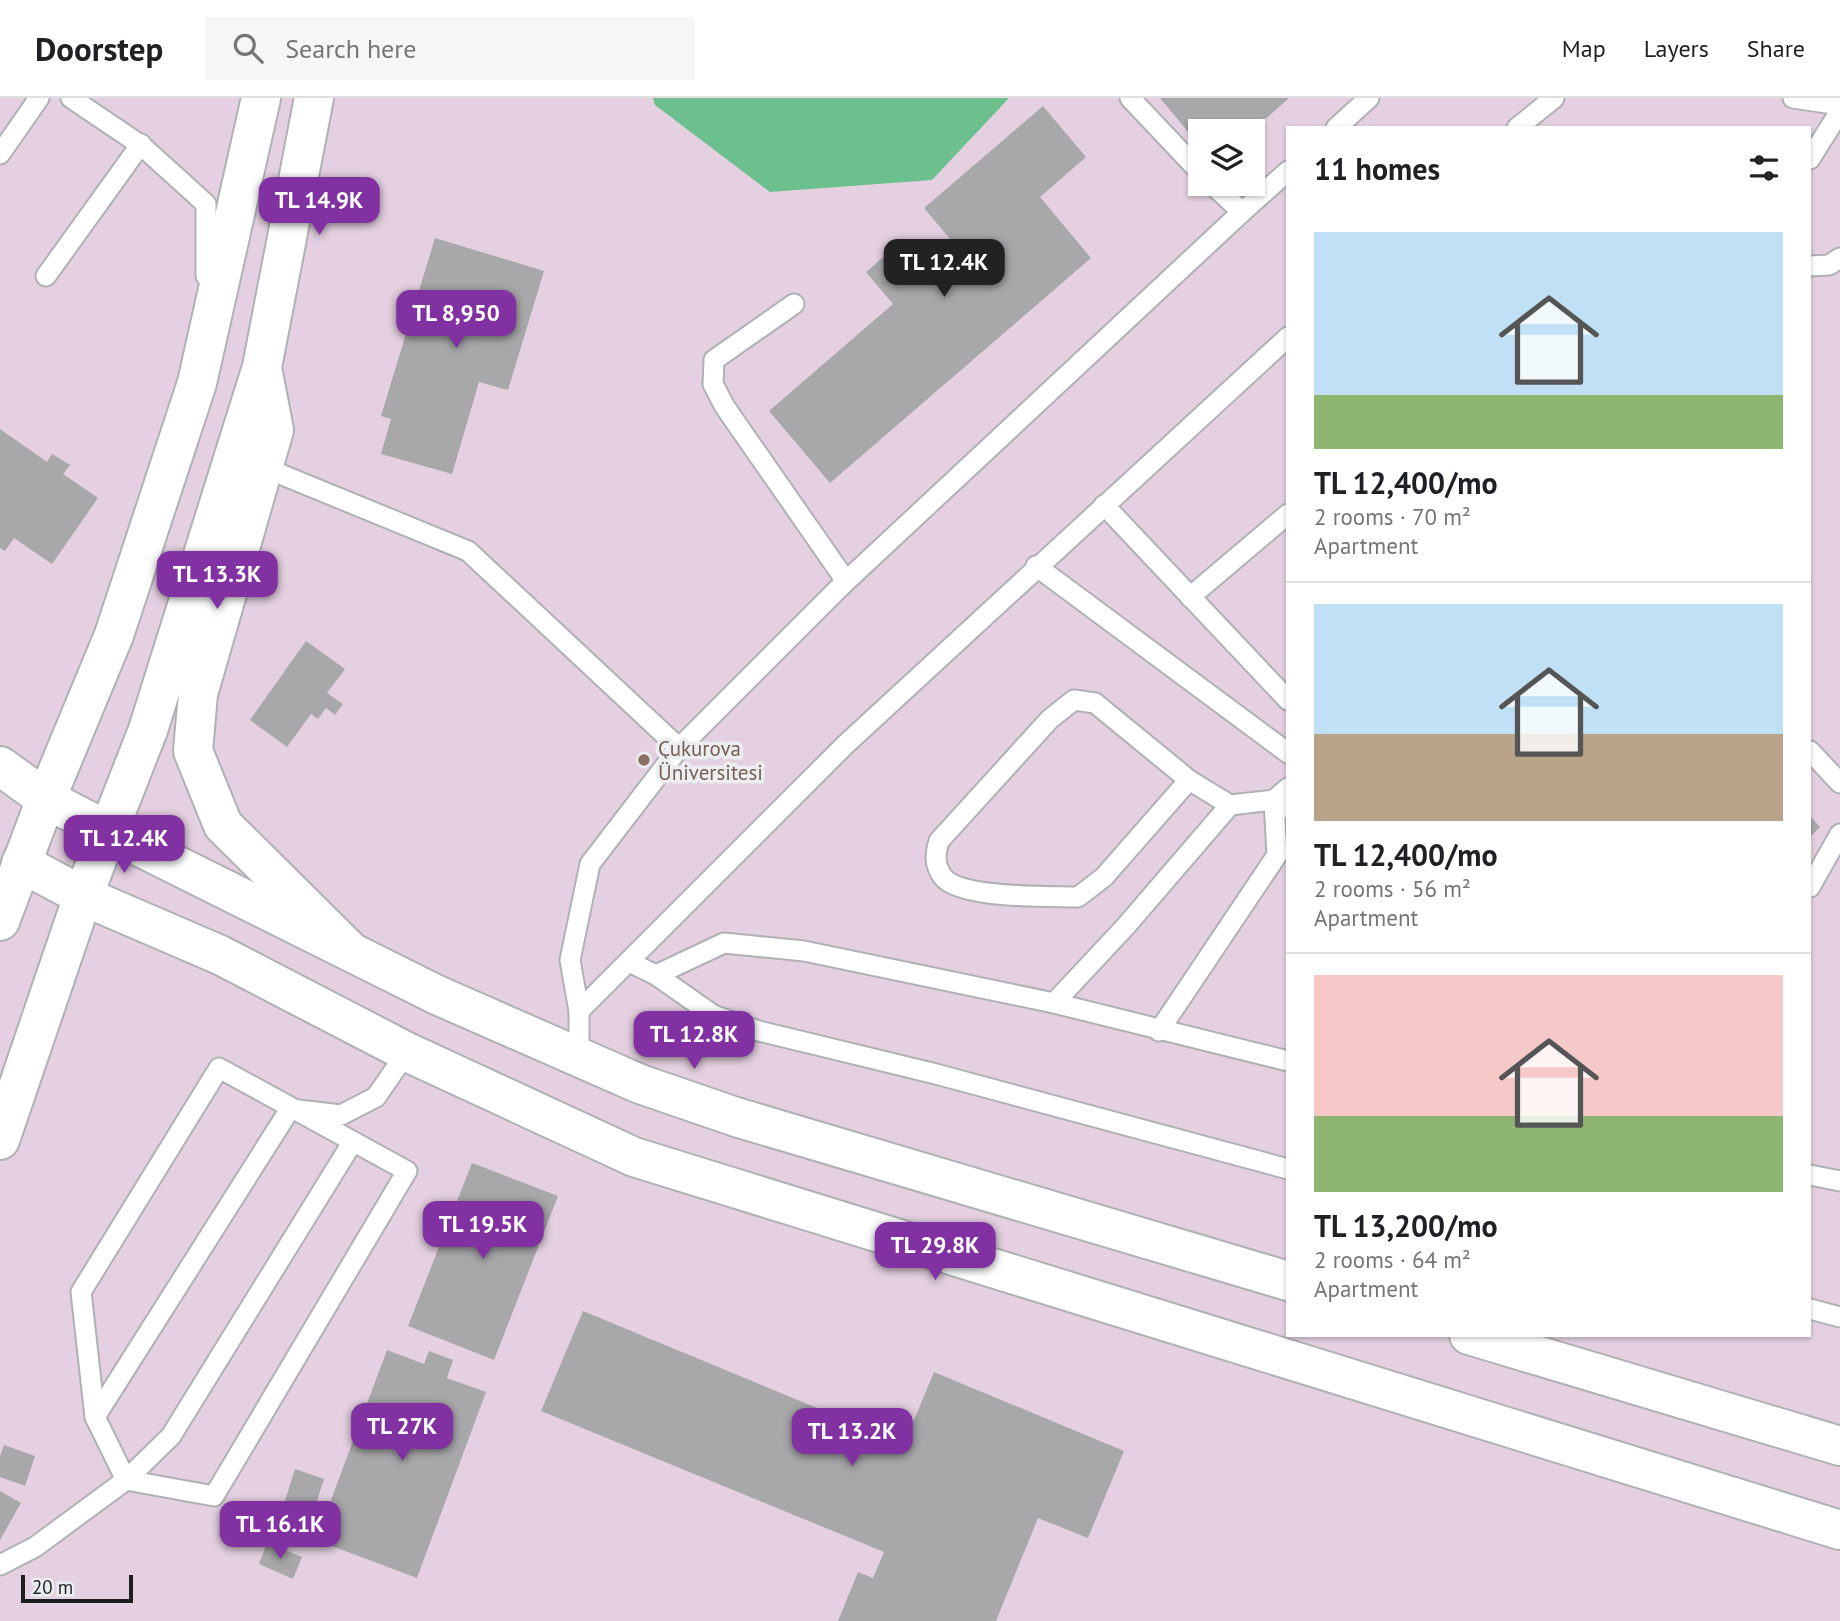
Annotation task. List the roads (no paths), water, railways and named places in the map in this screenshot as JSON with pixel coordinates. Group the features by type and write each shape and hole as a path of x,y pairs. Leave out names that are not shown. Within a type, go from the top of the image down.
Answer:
{"street":[{"path":"0,921 10,855 46,799 114,635 197,383 261,98"},
{"path":"0,1140 83,896 148,730 262,368 314,98"},
{"path":"262,368 274,430 198,694 193,751 223,825 349,950"},
{"path":"0,766 46,799 437,995 640,1084 736,1116 1286,1280"},
{"path":"10,855 83,896 220,955 407,1052 634,1157 1840,1530"},
{"path":"1476,1337 1840,1446"}],"lane":[{"path":"0,154 39,98"},
{"path":"71,98 141,144 206,204 205,285 190,371 197,383"},
{"path":"1130,98 1188,159"},
{"path":"1338,126 1369,98"},
{"path":"1519,126 1554,98"},
{"path":"1793,98 1840,105"},
{"path":"1811,157 1840,111"},
{"path":"46,276 141,144"},
{"path":"841,586 1286,173"},
{"path":"1225,196 1242,212"},
{"path":"1811,265 1829,265 1840,258"},
{"path":"579,1057 579,1011 570,960 590,864 679,748 846,581 725,407 713,384 714,360 794,304"},
{"path":"579,1011 845,745 1036,566 1286,339"},
{"path":"263,467 468,551 679,748"},
{"path":"1104,505 1286,698"},
{"path":"1190,597 1286,516"},
{"path":"1036,566 1286,751"},
{"path":"1159,1031 1277,855 1283,799 1230,805 1189,780 1095,703 1074,700 1049,719 939,841 934,857 944,879 964,889 1078,897 1104,877 1189,780"},
{"path":"1811,752 1840,783"},
{"path":"1054,1003 1126,926 1230,805"},
{"path":"1811,885 1840,834"},
{"path":"656,975 724,943 804,951 1054,1003 1286,1061"},
{"path":"629,962 656,975 713,1015 759,1031 936,1074 1286,1168"},
{"path":"290,1109 341,1115 376,1097 407,1052"},
{"path":"219,1068 407,1171 214,1496 125,1480 94,1417 81,1292 219,1068"},
{"path":"94,1417 290,1109"},
{"path":"0,1565 35,1547 125,1480 170,1436 352,1143"},
{"path":"1811,1175 1840,1181"},
{"path":"1811,1309 1840,1317"}],"place":[{"name":"Çukurova Üniversitesi","path":"644,760"}]}
